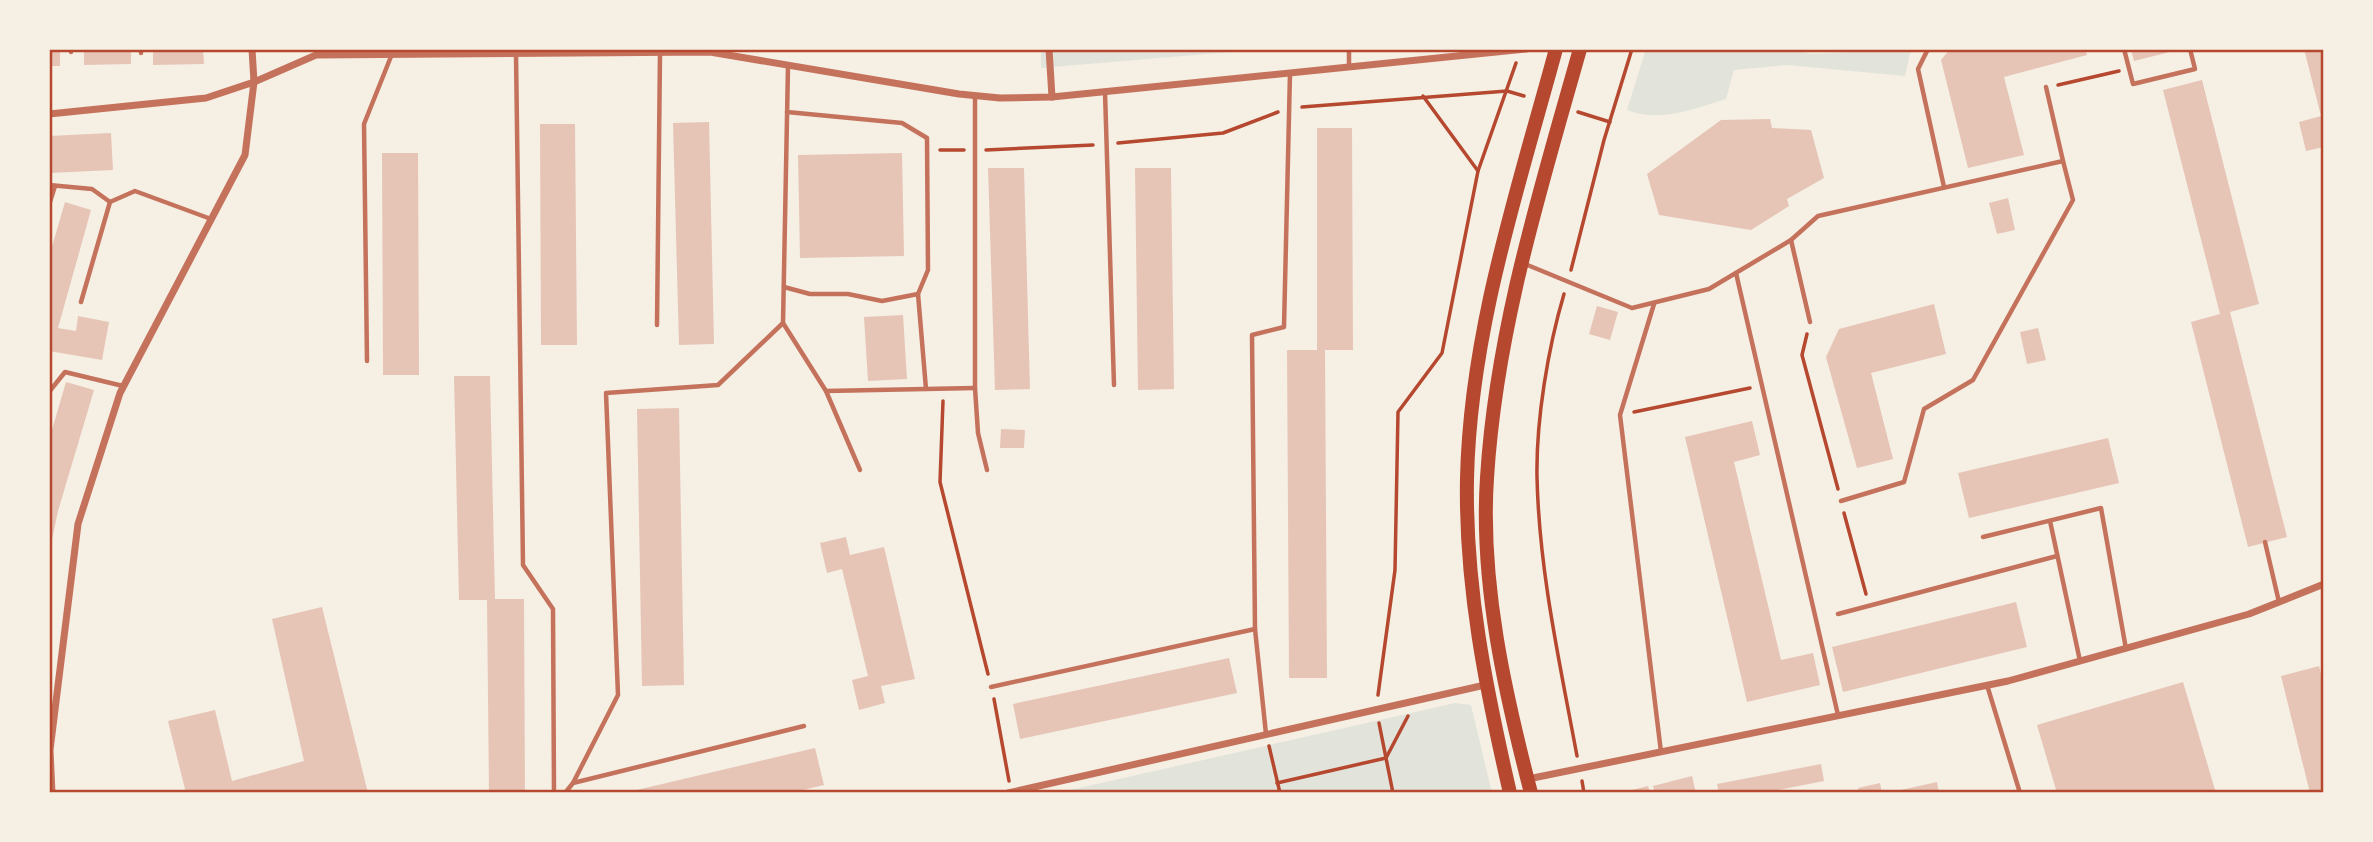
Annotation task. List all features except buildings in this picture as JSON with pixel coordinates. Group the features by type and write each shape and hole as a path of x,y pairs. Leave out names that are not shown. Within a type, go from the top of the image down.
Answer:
{"main road":[{"path":"1510,793 1485,685 1470,580 1467,478 1478,364 1495,279 1556,49"},
{"path":"1529,786 1506,680 1489,578 1486,481 1499,357 1575,50"},
{"path":"1485,685 1506,680"}],"street":[{"path":"52,793 51,722 78,524 124,386 245,155 254,82 252,49"},
{"path":"1049,49 1052,97"},
{"path":"49,114 206,98 254,82 316,55 394,51 710,52 975,95 1052,97 1526,49"},
{"path":"1529,786 1579,768 1987,685 2080,662 2249,614 2324,584"},
{"path":"1009,793 1485,685"}],"lane":[{"path":"1349,49 1349,67"},
{"path":"1928,49 1918,69 1944,187"},
{"path":"2124,49 2133,84 2195,69 2190,49"},
{"path":"657,325 660,50"},
{"path":"367,361 364,124 394,51"},
{"path":"516,53 523,565 553,609 554,793"},
{"path":"788,65 783,323 826,391 860,470"},
{"path":"1266,734 1255,629 1252,335 1283,327 1290,73"},
{"path":"1841,501 1905,482 1924,410 1973,380 2073,200 2046,87"},
{"path":"1105,92 1114,385"},
{"path":"975,95 975,388 978,433 988,470"},
{"path":"787,113 902,123 927,138 928,270 918,294 926,389"},
{"path":"1521,262 1632,308 1709,289 1791,240 1818,216 2063,161"},
{"path":"49,205 52,186 92,189 110,202"},
{"path":"110,202 135,191 211,219"},
{"path":"81,302 110,202"},
{"path":"1791,240 1810,322"},
{"path":"1735,273 1838,716"},
{"path":"784,287 810,293 848,293 882,301 918,294"},
{"path":"1654,303 1620,415 1661,752"},
{"path":"565,793 573,783 618,695 606,393 718,385 783,323"},
{"path":"49,392 65,372 124,386"},
{"path":"826,391 975,388"},
{"path":"1983,537 2101,509 2126,649"},
{"path":"2050,521 2080,662"},
{"path":"2265,542 2279,602"},
{"path":"1838,614 2057,556"},
{"path":"991,687 1255,629"},
{"path":"1987,685 2020,793"},
{"path":"573,783 804,726"}],"path":[{"path":"1393,793 1376,708 1395,570 1398,412 1443,353 1478,172 1521,49"},
{"path":"1584,793 1546,593 1537,476 1549,347 1632,49"},
{"path":"2046,87 2129,69"},
{"path":"927,150 1107,144 1223,133 1289,108 1423,96 1507,91 1542,101"},
{"path":"1423,96 1478,172"},
{"path":"1562,108 1610,122"},
{"path":"1810,322 1802,355 1869,606"},
{"path":"1620,415 1762,386"},
{"path":"944,388 940,482 991,687 1009,793"},
{"path":"1277,783 1386,758 1417,699"},
{"path":"1266,734 1280,793"}],"shaded area":[{"path":"1041,49 1266,49 1041,68"},
{"path":"1646,49 1788,49 1812,54 1911,49 1905,76 1787,65 1734,70 1726,99 1676,113 1651,115 1627,110"},
{"path":"1455,703 1471,705 1492,793 1057,793"}]}
